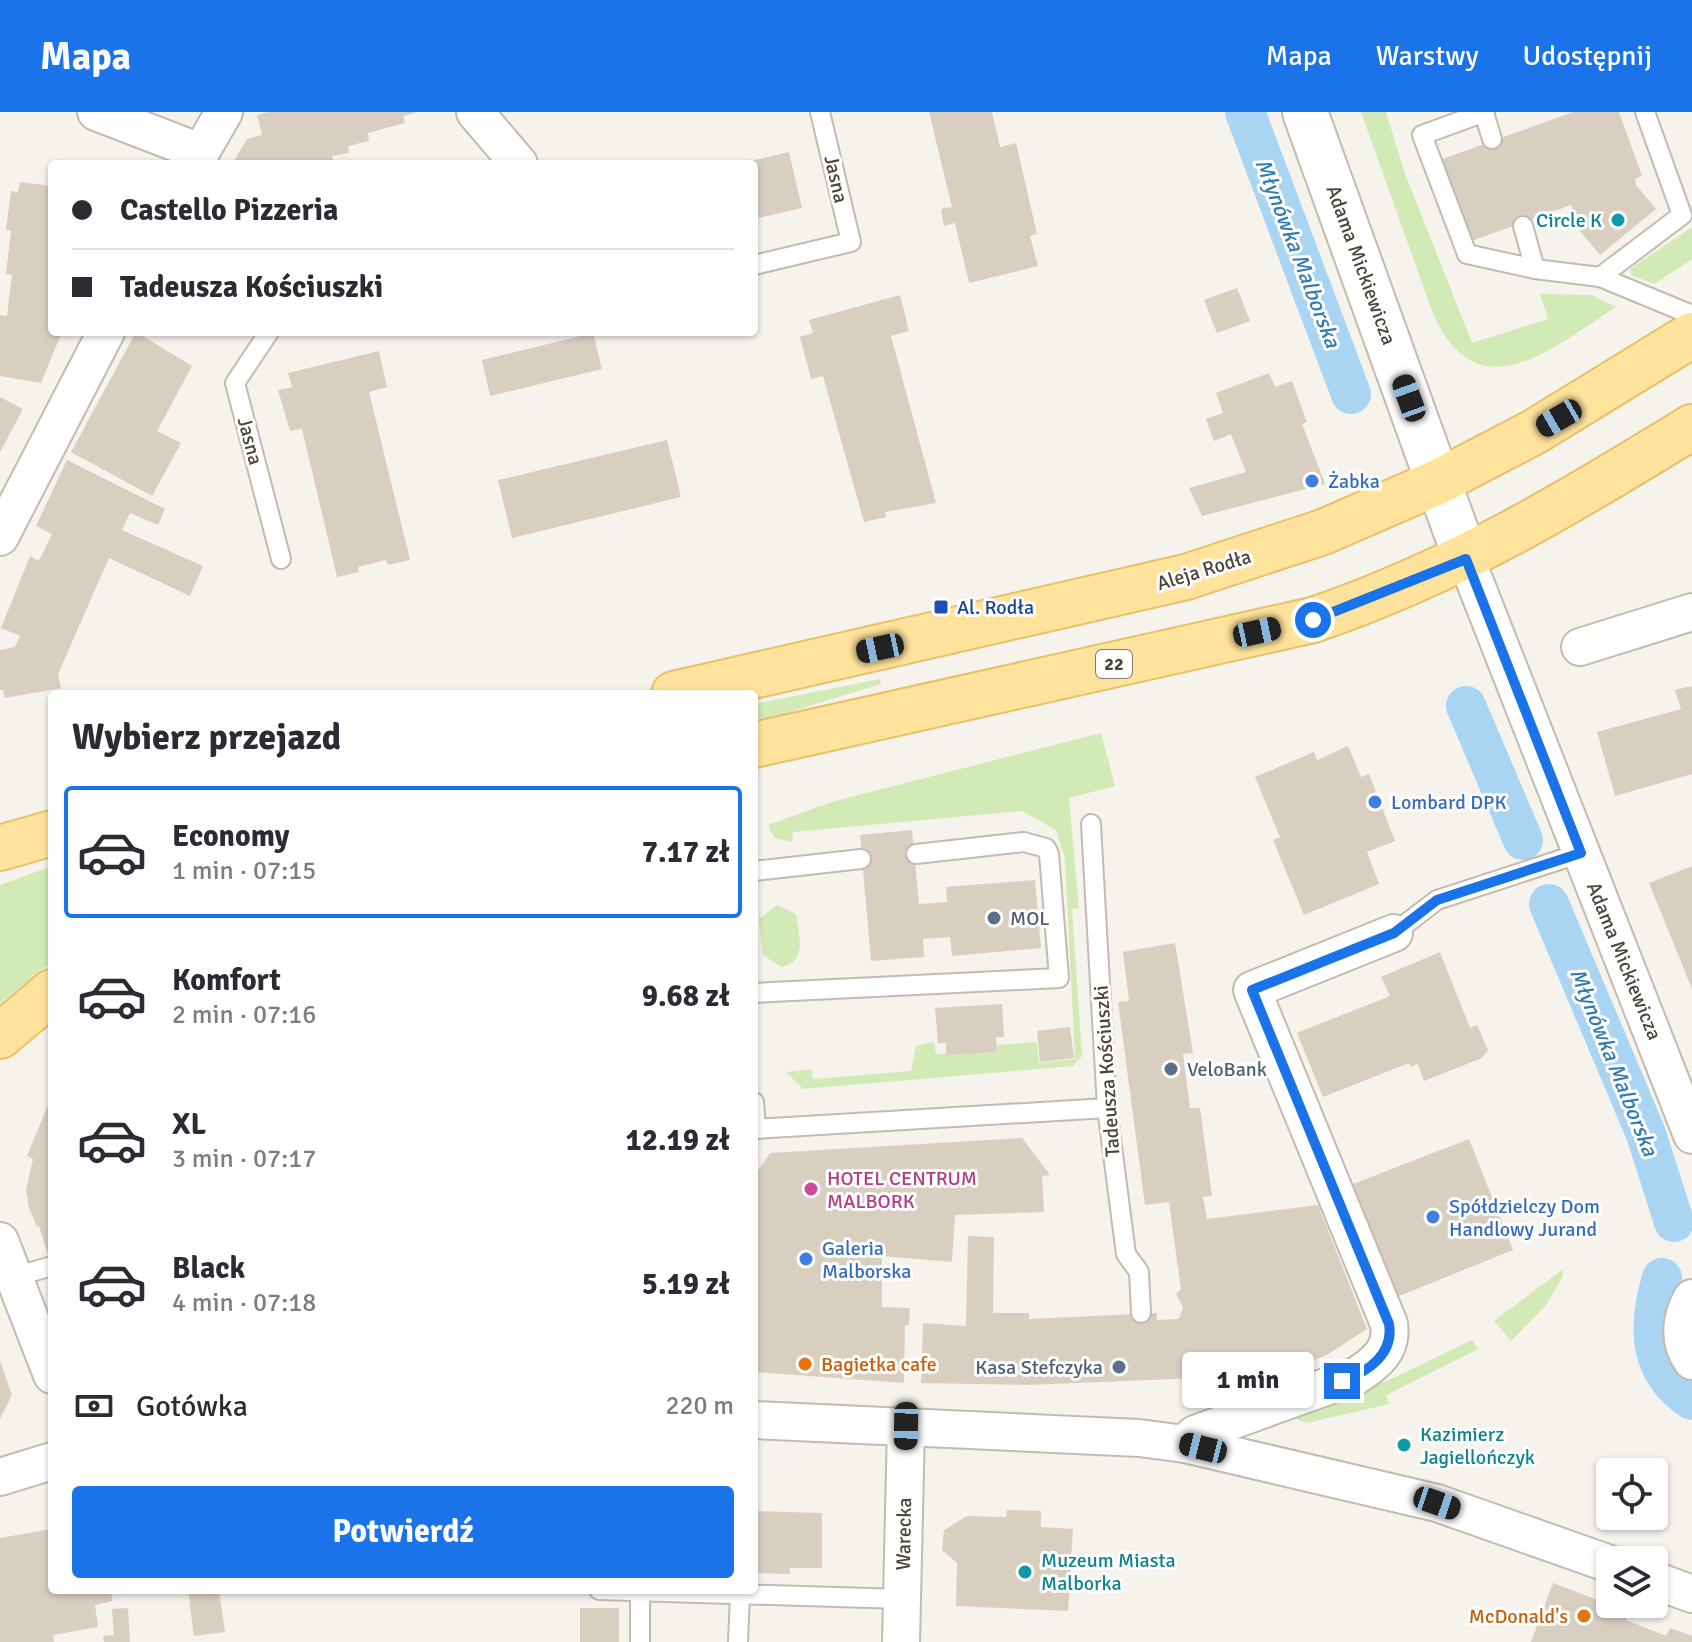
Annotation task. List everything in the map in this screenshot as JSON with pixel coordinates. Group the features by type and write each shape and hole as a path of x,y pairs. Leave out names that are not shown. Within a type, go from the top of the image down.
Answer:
{"main road":[{"name":"Aleja Rodła","path":"692,690 1186,577 1323,532 1438,482 1534,432 1692,335"},
{"name":"22","path":"758,744 1313,620 1466,559 1576,499 1692,427"},
{"path":"0,848 48,834"},
{"path":"0,1036 48,995"}],"street":[{"path":"96,112 197,158 224,112"},
{"path":"475,112 516,160"},
{"name":"Adama Mickiewicza","path":"1305,112 1466,559 1692,1135"},
{"path":"0,537 104,336"},
{"path":"1580,647 1692,612"},
{"path":"1185,1444 1195,1434 1356,1376 1375,1364 1389,1341 1389,1324 1252,990 1394,933"},
{"path":"0,1241 48,1365"},
{"path":"1692,1298 1682,1324 1682,1340 1692,1361"},
{"path":"758,1420 906,1426 1185,1444 1437,1503 1596,1559"},
{"name":"Warecka","path":"901,1642 906,1426"},
{"path":"0,1477 48,1462"},
{"path":"1668,1585 1692,1594"}],"lane":[{"name":"Jasna","path":"758,264 851,242 820,112"},
{"path":"1492,139 1484,112 1422,135 1467,254 1535,269 1600,277 1692,315"},
{"path":"1600,277 1682,215 1645,112"},
{"path":"1523,226 1535,269"},
{"name":"Jasna","path":"266,336 235,383 281,559"},
{"name":"Tadeusza Kościuszki","path":"1091,824 1107,1108 1126,1254 1139,1272 1141,1313"},
{"path":"758,993 1059,978 1046,848 1024,842 916,854"},
{"path":"1394,933 1437,900 1581,853"},
{"path":"758,871 861,859"},
{"path":"758,1129 1107,1108"},
{"path":"14,1277 48,1267"},
{"path":"640,1594 640,1642"},
{"path":"707,1594 902,1599"},
{"path":"738,1642 740,1595"}],"green space":[{"path":"1361,112 1386,112 1404,171 1472,343 1548,319 1540,294 1591,295 1616,307 1566,340 1516,364 1493,367 1470,360 1450,343 1432,311"},
{"path":"1692,227 1692,259 1654,284 1631,275 1630,269"},
{"path":"880,679 881,684 758,722 758,703"},
{"path":"1101,733 1115,786 1069,798 1079,908 1072,909 1082,1056 1073,1066 803,1089 786,1072 812,1069 813,1079 911,1071 916,1046 934,1042 936,1054 997,1050 997,1045 1037,1042 1039,1063 1075,1059 1065,859 1056,830 1022,811 793,832 792,842 774,838 768,825 835,801"},
{"path":"48,867 48,965 0,1003 0,885"},
{"path":"777,905 796,914 800,938 795,959 781,967 763,955 759,919"},
{"path":"1562,1270 1563,1276 1546,1305 1511,1341 1494,1321"},
{"path":"1472,1340 1478,1349 1386,1395 1389,1404 1307,1423 1296,1416 1393,1378"}],"building":[{"path":"268,112 415,112 403,116 405,123 368,133 369,141 348,146 349,153 332,156 333,160 234,160 247,139 262,135 257,115"},
{"path":"929,112 992,112 1000,147 1016,143 1037,234 1030,236 1038,266 969,283 955,223 944,226 941,209 952,207"},
{"path":"1573,112 1619,112 1642,176 1635,179 1636,185 1656,209 1600,255 1580,231 1571,205 1466,243 1437,161"},
{"path":"789,152 802,208 758,218 758,160 755,160"},
{"path":"20,182 48,186 48,336 60,336 41,383 0,376 0,315 7,316 12,275 6,274 11,231 6,230 11,191 18,192"},
{"path":"1237,288 1250,321 1217,333 1204,300"},
{"path":"900,295 909,331 891,336 936,503 885,512 886,517 864,522 823,376 811,379 800,337 813,333 809,320"},
{"path":"134,336 143,336 192,366 157,431 181,443 152,496 71,452"},
{"path":"581,336 594,336 602,369 490,396 482,360"},
{"path":"379,351 387,387 369,392 410,560 388,565 386,560 358,567 359,572 337,577 302,429 290,431 278,390 292,387 288,373"},
{"path":"1269,373 1275,387 1292,381 1307,422 1302,424 1325,484 1202,516 1189,488 1246,472 1231,434 1214,441 1206,419 1223,413 1216,393"},
{"path":"0,397 23,409 0,452"},
{"path":"667,440 681,497 512,538 498,480"},
{"path":"67,460 165,509 158,525 130,513 122,530 203,566 190,596 109,558 58,674 61,688 5,698 3,690 0,690 0,650 15,647 20,636 1,628 30,556 39,561 52,534 36,526"},
{"path":"1692,686 1692,774 1615,796 1597,732 1681,709 1675,690"},
{"path":"1348,746 1361,777 1369,774 1395,841 1367,852 1379,884 1304,915 1273,840 1280,837 1255,777 1314,752 1317,760"},
{"path":"912,830 919,904 947,902 946,887 1035,880 1041,948 952,956 950,937 923,939 924,957 871,961 860,835"},
{"path":"1692,866 1692,989 1649,883"},
{"path":"1175,943 1193,1053 1183,1054 1190,1108 1200,1108 1212,1196 1203,1197 1207,1219 1318,1205 1367,1329 1325,1356 1271,1375 1027,1385 921,1383 923,1323 966,1326 968,1236 994,1237 993,1313 1029,1313 1029,1319 1157,1313 1157,1320 1179,1319 1183,1307 1176,1294 1181,1289 1169,1202 1145,1205 1118,1002 1129,1001 1123,952"},
{"path":"1440,952 1470,1028 1477,1025 1488,1050 1482,1058 1424,1081 1418,1064 1411,1067 1409,1063 1323,1097 1297,1033 1390,996 1381,977"},
{"path":"1002,1004 1004,1037 996,1037 997,1052 946,1055 946,1043 938,1043 935,1008"},
{"path":"1070,1027 1074,1058 1040,1062 1037,1031"},
{"path":"48,1105 48,1254 39,1226 29,1208 26,1190 33,1159 27,1156"},
{"name":"Galeria Malborska","path":"1022,1138 1050,1175 1042,1176 1044,1212 955,1215 952,1262 882,1256 882,1307 910,1308 909,1325 905,1325 904,1383 758,1372 758,1170 770,1153"},
{"name":"Spółdzielczy Dom Handlowy Jurand","path":"1469,1139 1513,1250 1397,1297 1353,1184"},
{"path":"0,1361 12,1395 0,1419"},
{"path":"1007,1510 1041,1511 1041,1527 1073,1529 1068,1611 956,1606 957,1563 942,1550 944,1530 967,1516 1006,1517"},
{"path":"758,1511 822,1513 822,1568 790,1568 790,1574 758,1573"},
{"path":"48,1530 48,1594 111,1594 113,1601 95,1605 98,1627 53,1635 54,1642 0,1642 0,1538"},
{"name":"McDonald's","path":"1553,1583 1596,1599 1596,1618 1627,1618 1666,1636 1670,1628 1692,1636 1692,1642 1531,1642"},
{"path":"189,1594 220,1594 225,1632 194,1636"},
{"path":"128,1608 130,1642 104,1642 103,1636 114,1635 112,1609"},
{"path":"580,1608 619,1608 619,1642 580,1642"}],"waterway":[{"name":"Młynówka Malborska","path":"1245,112 1351,394"},
{"name":"Młynówka Malborska","path":"1466,706 1523,840"},
{"name":"Młynówka Malborska","path":"1549,904 1646,1134 1674,1222"},
{"name":"Młynówka Malborska","path":"1662,1278 1654,1313 1655,1345 1666,1375 1692,1400"}],"place":[{"name":"Circle K","path":"1618,220"},
{"name":"Żabka","path":"1312,481"},
{"name":"Al. Rodła","path":"941,607"},
{"name":"Lombard DPK","path":"1375,802"},
{"name":"MOL","path":"994,918"},
{"name":"VeloBank","path":"1171,1069"},
{"name":"HOTEL CENTRUM MALBORK","path":"811,1189"},
{"name":"Spółdzielczy Dom Handlowy Jurand","path":"1433,1217"},
{"name":"Galeria Malborska","path":"806,1259"},
{"name":"Bagietka cafe","path":"805,1364"},
{"name":"Kasa Stefczyka","path":"1119,1367"},
{"name":"Kazimierz Jagiellończyk","path":"1404,1445"},
{"name":"Muzeum Miasta Malborka","path":"1025,1572"},
{"name":"McDonald's","path":"1584,1616"}],"route":[{"path":"1313,620 1466,559 1581,853 1437,900 1394,933 1252,990 1389,1324 1387,1349 1375,1364 1342,1381"}]}
